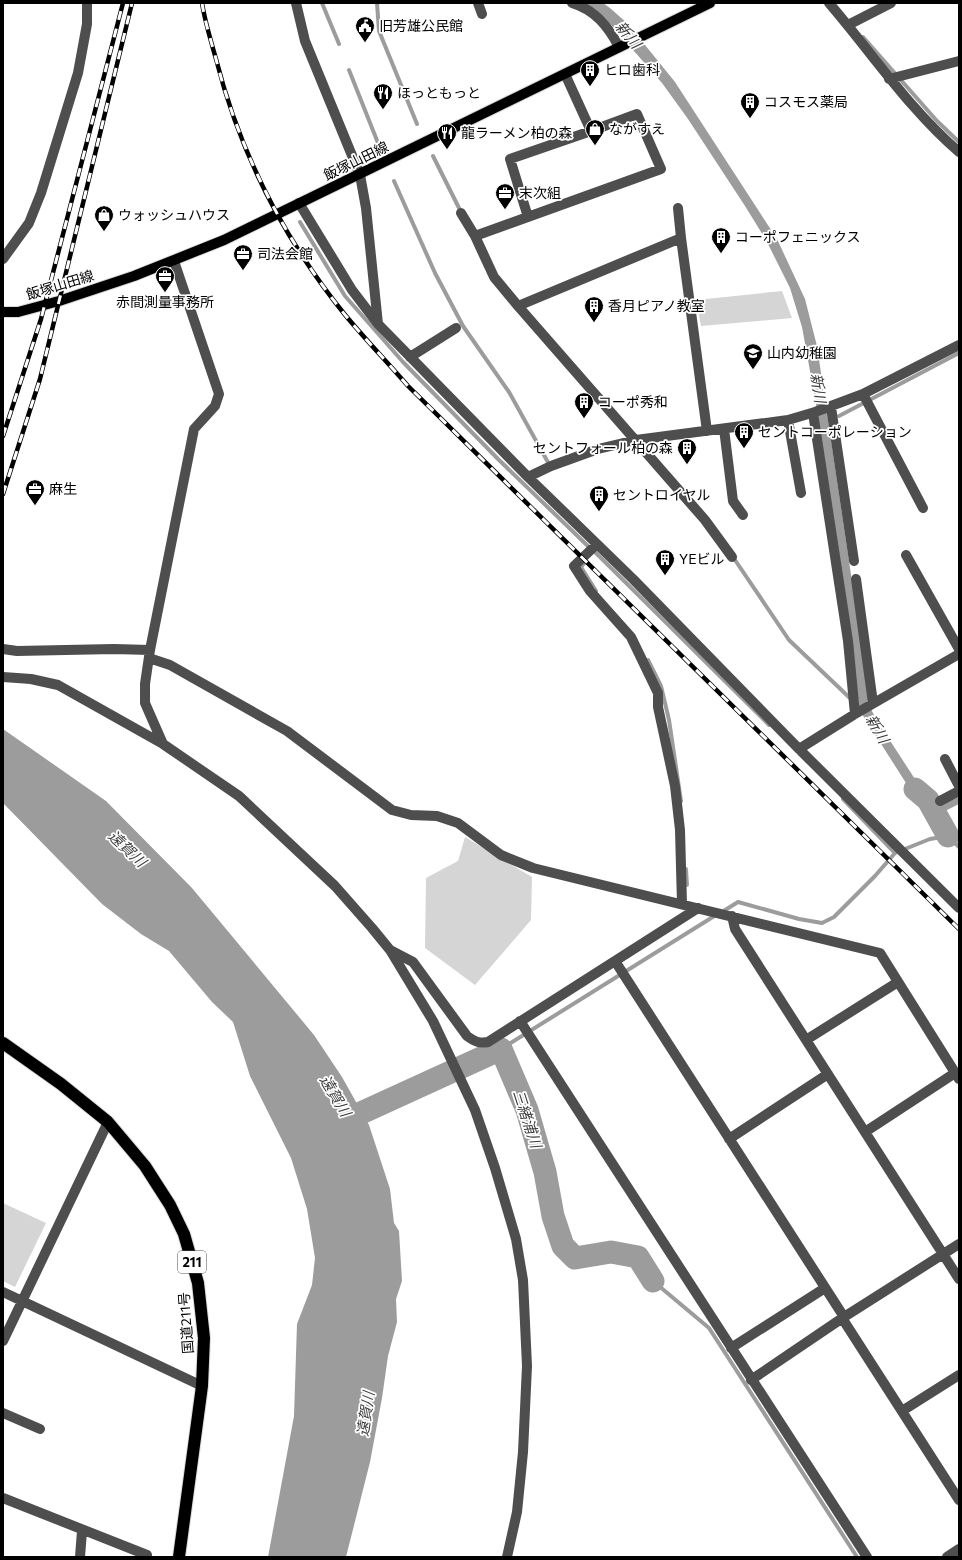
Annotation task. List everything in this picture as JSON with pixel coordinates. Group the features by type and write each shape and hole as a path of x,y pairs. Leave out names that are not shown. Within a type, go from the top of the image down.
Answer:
{"highway":[{"name":"国道211号","path":"3,1043 61,1084 108,1122 145,1166 170,1205 184,1234 198,1283 202,1306 204,1338 202,1386 179,1557"}],"main road":[{"name":"飯塚山田線","path":"3,312 18,312 44,305 174,261 224,240 710,3"}],"street":[{"path":"3,259 29,223 42,194 78,73 87,24 87,3"},
{"path":"296,3 305,41 360,175 366,208 378,324"},
{"path":"478,3 482,14"},
{"path":"572,3 594,14 609,29 622,46"},
{"path":"829,3 852,22 889,79 942,138 959,152"},
{"path":"852,22 890,3"},
{"path":"889,79 959,61"},
{"path":"565,74 591,131"},
{"path":"475,236 528,217 661,169 637,114 510,159 528,217"},
{"path":"299,203 352,290 378,324 528,477 593,547 959,908"},
{"path":"678,208 708,431"},
{"path":"461,212 475,236 494,277 705,520 732,557"},
{"path":"518,306 681,238"},
{"path":"163,744 145,703 145,684 194,429 214,406 219,394 174,261"},
{"path":"410,357 456,328"},
{"path":"528,477 551,466 598,450 636,440 788,420 830,407 863,394 959,345"},
{"path":"863,394 923,508"},
{"path":"830,407 854,561"},
{"path":"814,412 857,712"},
{"path":"788,420 801,493"},
{"path":"724,428 733,501 743,515"},
{"path":"593,547 574,566 590,590 631,637 658,693 658,707 675,786 680,830 682,904"},
{"path":"906,555 959,649"},
{"path":"856,579 872,704"},
{"path":"3,649 17,651 114,649 150,654 287,731 392,810 411,815 437,816 458,823 501,855 533,868 732,916 880,954 957,1076 865,1132"},
{"path":"799,749 857,712 959,654"},
{"path":"3,677 31,679 58,685 163,744 239,796 335,886 390,950 433,1021 475,1110 496,1168 516,1239 523,1280 527,1366 523,1452 518,1497 507,1557"},
{"path":"945,759 959,786"},
{"path":"940,801 959,791"},
{"path":"390,950 413,962 467,1036 474,1041 488,1042 698,908"},
{"path":"732,916 735,929 959,1279"},
{"path":"615,961 959,1500"},
{"path":"806,1040 898,982"},
{"path":"520,1021 867,1557"},
{"path":"729,1138 828,1074"},
{"path":"3,1341 108,1122"},
{"path":"751,1380 843,1318 959,1244"},
{"path":"731,1348 825,1288"},
{"path":"3,1292 202,1386"},
{"path":"902,1411 959,1375"},
{"path":"3,1413 40,1430"},
{"path":"3,1498 147,1556"},
{"path":"80,1557 82,1531"},
{"path":"947,1557 959,1549"}],"shaded area":[{"path":"782,291 792,318 701,326 696,300"},
{"path":"465,837 532,877 531,920 475,985 425,948 426,878 458,861"},
{"path":"3,1203 46,1223 15,1287 3,1281"}],"water":[{"path":"582,3 603,3 610,8 628,24 675,82 777,239 805,299 817,346 871,709 924,793 937,807 959,797 959,804 941,813 933,813 921,797 913,794 862,714 859,705 816,404 802,327 790,288 766,240 745,206 688,119 662,83 605,18 595,9"},
{"name":"遠賀川","path":"3,729 106,801 192,888 314,1035 342,1077 369,1125 390,1189 394,1223 399,1231 402,1281 396,1299 397,1322 388,1356 370,1462 346,1557 268,1557 294,1416 297,1324 312,1285 315,1258 307,1209 291,1158 250,1076 233,1022 212,1002 169,951 141,934 102,904 3,803"}],"waterway":[{"path":"322,3 339,44"},
{"path":"377,3 379,31 417,124"},
{"path":"863,37 937,121 959,142"},
{"path":"349,70 378,143"},
{"path":"433,156 461,212"},
{"path":"394,181 435,273 463,326 509,392 550,466"},
{"path":"300,222 345,296 403,362 499,460 591,549"},
{"path":"839,416 959,353"},
{"path":"595,552 769,725"},
{"path":"733,557 789,640 852,700"},
{"path":"585,562 581,567 596,591"},
{"path":"648,660 661,686 669,720 681,801"},
{"name":"新川","path":"915,789 928,800 948,836"},
{"path":"843,799 895,853"},
{"path":"722,912 738,902 799,919 822,923 834,917 875,876 895,853 930,839 948,836 959,847"},
{"path":"686,869 687,885"},
{"path":"501,1049 716,915"},
{"name":"三緒浦川","path":"350,1118 501,1049 527,1110 545,1172 553,1216 563,1246 575,1258 611,1252 638,1257 653,1281"},
{"path":"653,1281 709,1328 857,1557"}],"railway":[{"path":"3,436 41,319 123,3"},
{"path":"3,494 40,379 132,3"},
{"path":"202,3 208,31 226,94 238,128 267,195 284,227 303,257 346,316 408,386 959,929"}],"place":[{"name":"旧芳雄公民館","path":"365,43"},
{"name":"ヒロ歯科","path":"590,87"},
{"name":"ほっともっと","path":"383,110"},
{"name":"コスモス薬局","path":"750,119"},
{"name":"ながすえ","path":"595,146"},
{"name":"龍ラーメン柏の森","path":"447,150"},
{"name":"末次組","path":"505,210"},
{"name":"ウォッシュハウス","path":"104,232"},
{"name":"コーポフェニックス","path":"721,254"},
{"name":"司法会館","path":"243,271"},
{"name":"赤間測量事務所","path":"165,293"},
{"name":"香月ピアノ教室","path":"594,323"},
{"name":"山内幼稚園","path":"753,370"},
{"name":"コーポ秀和","path":"584,419"},
{"name":"セントコーポレーション","path":"744,449"},
{"name":"セントフォール柏の森","path":"687,465"},
{"name":"麻生","path":"35,506"},
{"name":"セントロイヤル","path":"599,512"},
{"name":"YEビル","path":"665,576"}]}
